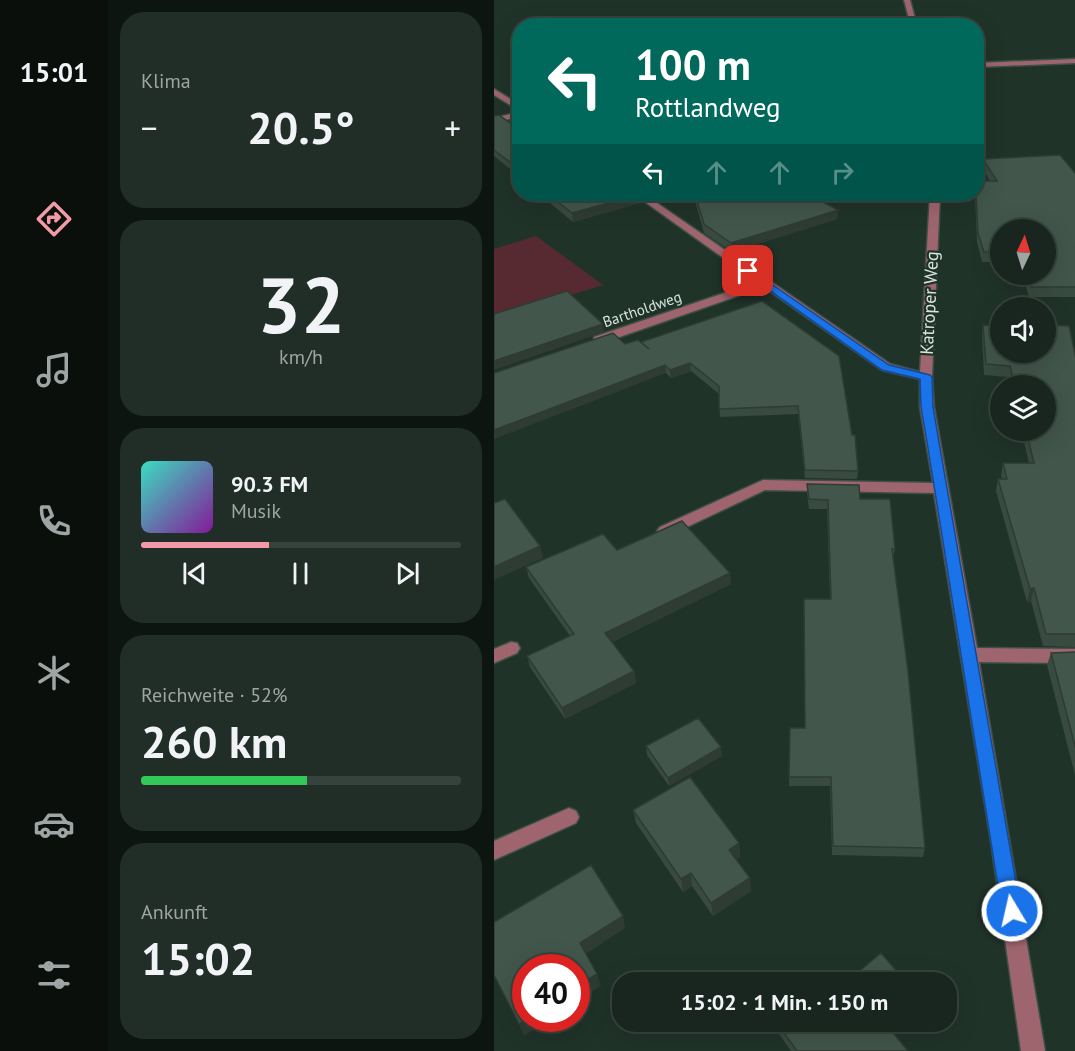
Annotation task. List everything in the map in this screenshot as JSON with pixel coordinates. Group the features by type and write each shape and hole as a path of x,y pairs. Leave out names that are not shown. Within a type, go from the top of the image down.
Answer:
{"street":[{"path":"907,0 912,18"},
{"path":"984,65 1076,62"},
{"path":"494,91 512,103"},
{"path":"494,120 512,116"},
{"path":"649,201 886,367 926,377"},
{"name":"Katroper Weg","path":"935,201 926,377 927,407 1034,1051"},
{"name":"Bartholdweg","path":"584,345 765,283"},
{"path":"648,538 762,486 940,488"},
{"path":"494,656 510,648"},
{"path":"968,654 1076,656"},
{"path":"494,851 569,817"}],"shaded area":[{"path":"536,236 603,285 494,319 494,249"}],"building":[{"path":"499,115 512,124 512,164 494,150 494,116"},
{"path":"1060,155 1076,174 1076,287 1031,287 1030,285 1056,285 1056,219 990,219 990,252 984,252 978,233 976,201 984,201 984,181 997,181 984,161"},
{"path":"557,201 616,201 572,213"},
{"path":"697,201 821,201 838,210 731,243 704,224"},
{"path":"567,291 603,324 494,361 494,314"},
{"path":"762,301 839,356 852,435 855,435 858,471 805,470 798,406 719,409 719,386 690,363 670,370 665,365 494,430 494,373 613,333 625,344 638,340 649,349 641,342"},
{"path":"983,325 990,325 990,363 1056,363 1056,325 1069,326 1076,359 1076,634 1046,634 1034,588 1030,589 998,479 1007,479 1003,463 1034,463 1029,441 1056,441 1056,375 1012,375 1010,366 986,364"},
{"path":"807,484 859,485 860,499 890,499 895,549 892,549 908,671 925,848 833,846 831,777 789,777 790,728 805,728 804,599 831,599 828,500 809,499"},
{"path":"505,499 540,546 494,567 494,503"},
{"path":"682,521 730,573 605,633 634,671 562,708 527,656 574,634 526,567 603,534 617,550"},
{"path":"1076,652 1076,750 1051,653"},
{"path":"698,718 721,747 668,778 646,746"},
{"path":"690,777 739,843 729,850 750,878 711,903 691,873 681,879 633,810"},
{"path":"591,865 623,916 580,943 586,954 512,954 512,1010 494,975 494,922"},
{"path":"881,953 897,972 858,972"},
{"path":"590,961 597,974 590,978"},
{"path":"783,1032 892,1032 908,1051 797,1051"}],"route":[{"path":"748,271 886,367 926,377 927,407 1012,911"}]}
